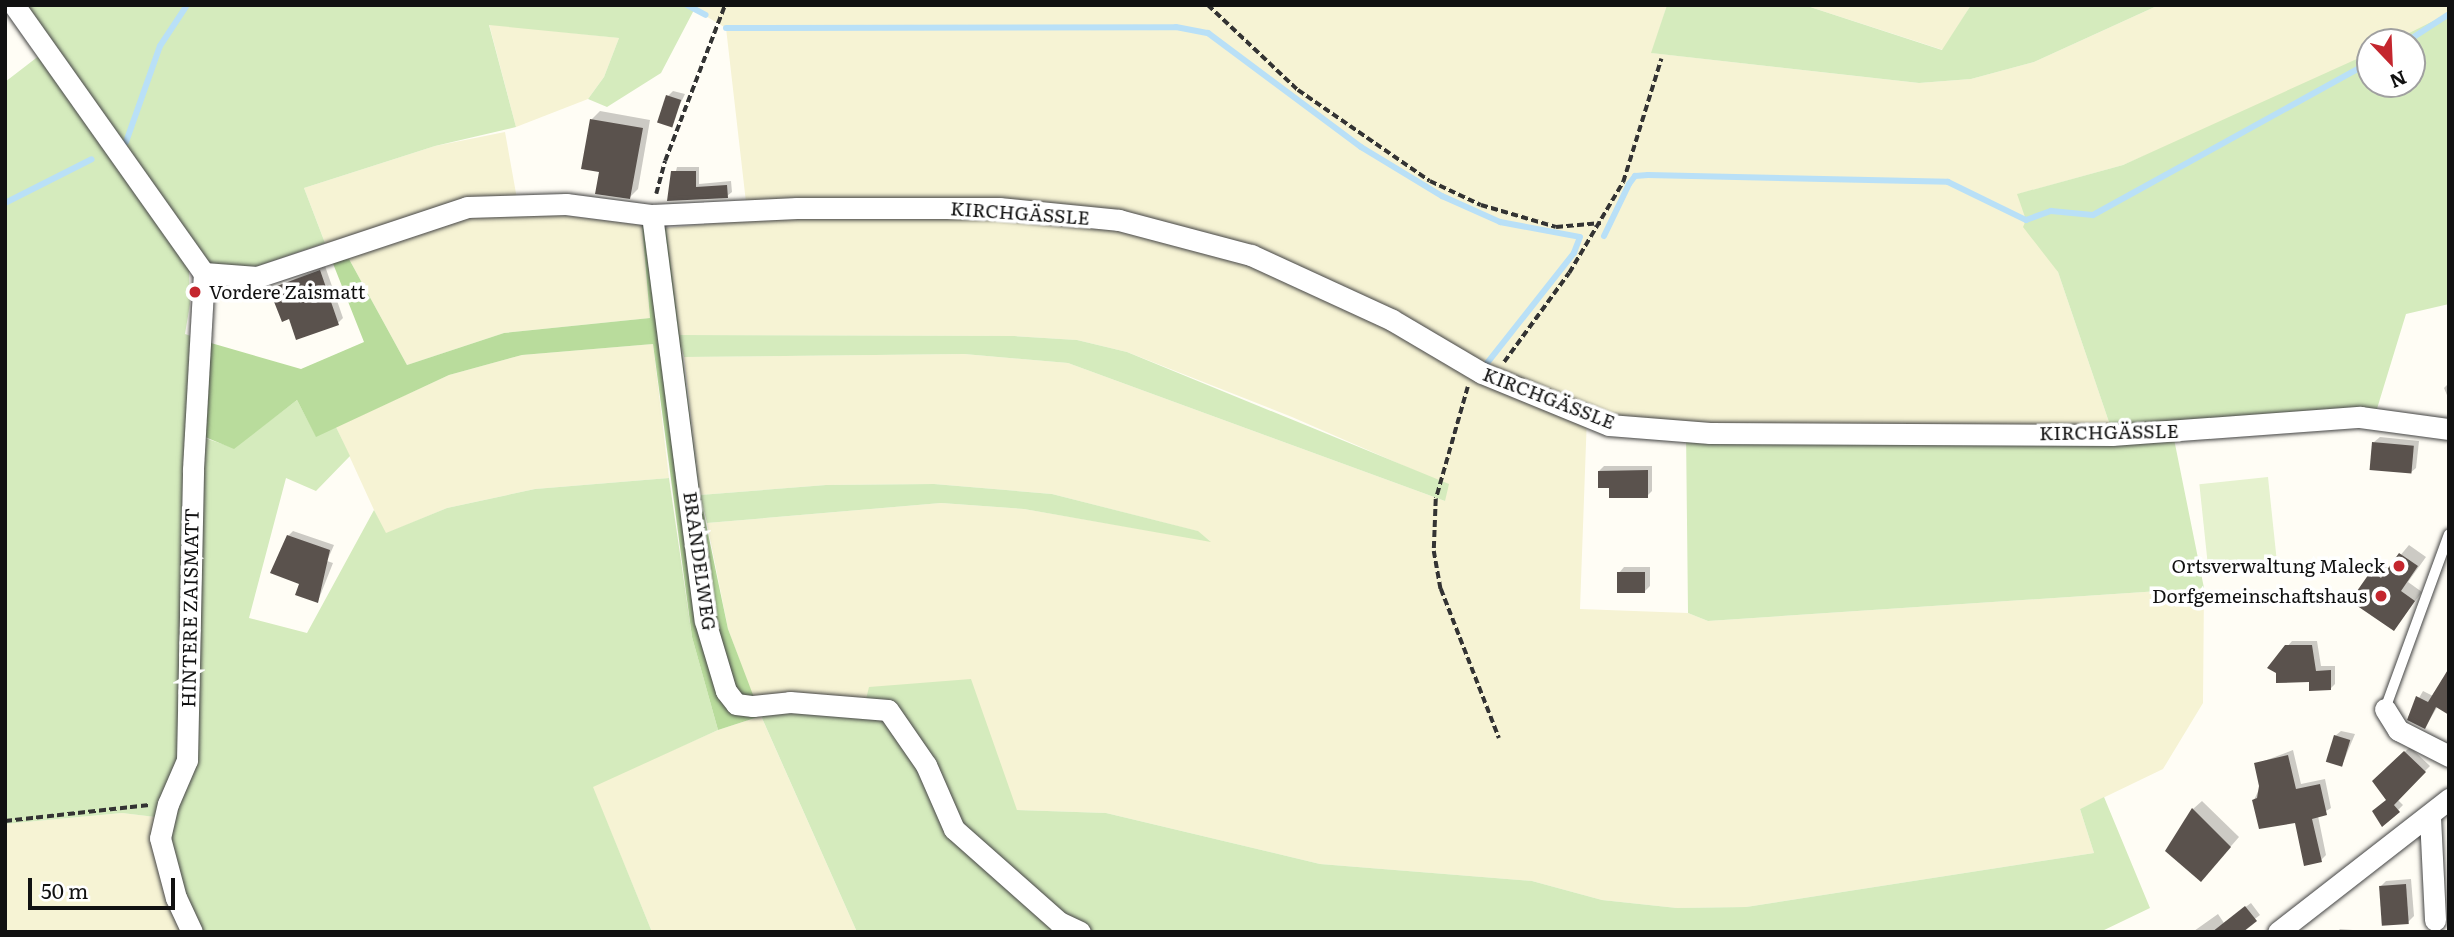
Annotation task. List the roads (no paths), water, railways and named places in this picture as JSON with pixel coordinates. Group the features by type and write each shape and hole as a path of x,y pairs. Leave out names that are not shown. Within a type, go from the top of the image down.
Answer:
{"street":[{"path":"14,5 204,273 257,277 467,207 547,203 652,215"},
{"name":"KIRCHGÄSSLE","path":"652,215 721,211 999,208 1119,220 1251,255 1391,320 1484,373 1609,425 1710,433 2112,435 2360,417 2449,429"},
{"name":"BRANDELWEG","path":"652,215 705,621 726,691 736,704 753,706 790,702 888,710 926,765 954,829 1059,922 1080,932"},
{"name":"HINTERE ZAISMATT","path":"192,932 176,898 160,838 167,804 187,760 193,469 204,273"},
{"path":"2385,709 2398,730 2449,756"},
{"path":"2278,932 2430,817 2449,799"},
{"path":"2430,817 2440,846 2435,920"}],"lane":[{"path":"2385,709 2449,534"}],"waterway":[{"path":"126,142 160,46 187,5"},
{"path":"687,5 706,15"},
{"path":"2426,29 2449,14"},
{"path":"726,28 1176,27 1208,33 1361,147 1442,196 1500,222 1580,237 1574,253 1487,363"},
{"path":"1604,236 1629,184 1635,176 1648,175 1948,182 2026,220 2051,211 2093,215 2356,70"},
{"path":"5,203 92,159"}],"place":[{"name":"Vordere Zaismatt","path":"195,292"},
{"name":"Ortsverwaltung Maleck","path":"2399,566"},
{"name":"Dorfgemeinschaftshaus","path":"2381,596"}]}
